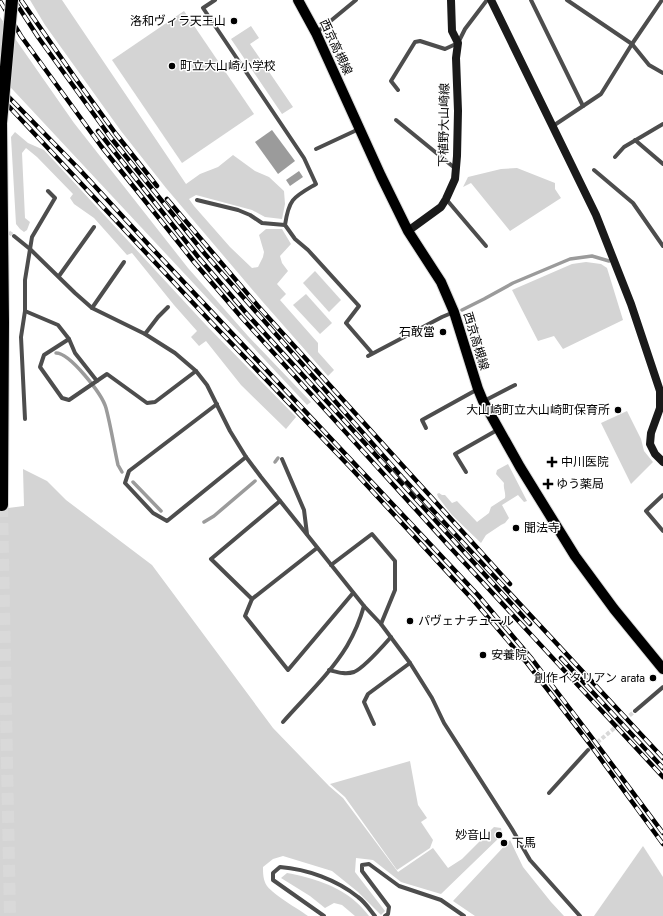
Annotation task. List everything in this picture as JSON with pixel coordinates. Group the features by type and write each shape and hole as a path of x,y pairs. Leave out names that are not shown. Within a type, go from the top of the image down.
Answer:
{"highway":[{"path":"2,505 3,322 0,123 12,0"}],"main road":[{"name":"西京高槻線","path":"298,0 316,33 359,129 408,231 441,282 454,312 478,389 499,429 528,480 579,562 614,609 663,669"}],"street":[{"path":"216,0 203,8 304,158 316,184 295,196 290,203 286,225 295,239 308,250 360,306 346,323 372,353"},
{"path":"316,33 356,0"},
{"name":"下植野大山崎線","path":"408,231 432,214 446,199 454,179 456,169 458,111 456,58 458,43 452,31 451,0"},
{"path":"398,90 391,81 415,42 420,41 445,49 458,43 465,29 487,0"},
{"path":"491,0 599,222 632,304 660,391 660,408 650,444 655,454 663,462"},
{"path":"531,0 583,106"},
{"path":"567,0 632,44 649,65 663,73"},
{"path":"553,126 601,94 661,0"},
{"path":"396,120 456,169"},
{"path":"615,157 624,147 663,124"},
{"path":"316,148 359,129"},
{"path":"635,140 663,164"},
{"path":"594,170 633,203 663,246"},
{"path":"25,419 22,338 25,311 25,280 32,237 55,198 48,191"},
{"path":"446,199 486,246"},
{"path":"197,200 238,210 250,215 262,223 286,225"},
{"path":"59,276 94,227"},
{"path":"14,236 30,249 92,308 145,334 175,353 196,370 207,385 230,431 246,457 353,593 381,624 410,663 432,698 444,722 530,860 580,916"},
{"path":"92,308 124,262"},
{"path":"145,334 168,307"},
{"path":"25,311 58,325 69,339 75,353 96,381"},
{"path":"368,356 454,312"},
{"path":"69,339 44,355 40,367 62,398 69,400 107,374 147,403 155,402 196,370"},
{"path":"484,401 515,385"},
{"path":"426,428 422,420 478,389"},
{"path":"217,404 129,471 125,483 153,513 167,521 246,457"},
{"path":"466,472 455,454 499,429"},
{"path":"282,459 304,510 308,536"},
{"path":"663,496 646,511 663,531"},
{"path":"252,599 211,560 280,501"},
{"path":"331,565 372,534 395,561 395,590 381,624"},
{"path":"317,548 252,599 245,616 288,670 353,593"},
{"path":"283,722 329,670 347,646 359,622 364,606"},
{"path":"329,670 342,674 355,672 362,667 391,637"},
{"path":"374,724 364,702 368,694 410,663"},
{"path":"635,711 663,687"},
{"path":"549,793 588,750"},
{"path":"385,916 388,914 389,907 362,871 362,865 369,864 399,886 441,900 464,916"},
{"path":"324,916 277,883 274,880 273,873 280,867 292,868 331,880 359,898 375,916"}],"shaded area":[{"path":"30,0 62,0 186,184 200,174 218,167 233,155 255,171 269,177 284,191 285,204 282,219 265,217 252,210 196,195 189,199 230,247 252,268 258,267 263,257 264,252 259,235 266,229 282,229 291,244 280,256 282,263 288,271 277,284 286,294 280,300 318,343 318,352 334,370 328,376 166,188 121,131 45,25"},
{"path":"184,11 254,114 182,163 112,60"},
{"path":"0,17 74,123 188,268 248,336 311,402 307,405 0,76"},
{"path":"251,26 259,38 250,44 293,107 282,114 231,39"},
{"path":"272,130 295,161 278,174 255,142"},
{"path":"15,132 28,143 44,150 206,325 296,417 286,429 241,385 206,341 199,346 191,337 197,331 132,253 127,255 94,218 74,204 70,198 73,194 37,157 26,148 22,153 25,218 30,222 27,230 24,232 20,229 16,224 11,137"},
{"path":"517,168 555,183 555,189 561,198 510,231 471,183 463,187 468,177 501,169"},
{"path":"299,171 303,177 290,186 286,180"},
{"path":"586,262 601,264 607,268 623,320 563,349 554,336 538,341 512,290 572,264"},
{"path":"315,271 341,300 329,312 303,283"},
{"path":"306,294 332,323 320,334 293,305"},
{"path":"627,411 641,439 644,451 653,462 631,484 601,423"},
{"path":"508,464 527,501 524,502 518,495 502,505 509,518 505,523 486,535 481,543 452,515 437,494 439,493 445,495 452,503 457,501 477,522 489,513 491,507 505,498 504,483 496,474 497,470"},
{"path":"23,469 47,481 66,500 152,565 273,728 329,786 343,798 398,872 433,848 448,868 462,859 494,827 501,828 502,835 441,894 401,882 373,860 356,858 355,872 385,911 381,915 358,892 332,871 283,856 273,859 263,867 263,874 267,886 275,894 308,916 0,916 0,509 24,506"},
{"path":"410,761 418,805 427,818 421,822 433,840 430,848 397,870 345,797 330,784"},
{"path":"510,840 523,867 564,916 475,916 453,901"},
{"path":"643,846 663,877 663,916 594,916"},
{"path":"287,873 324,883 341,891 358,904 369,916 355,916 342,905 334,903 325,908 310,896 281,878"}],"waterway":[{"path":"462,310 513,283 570,259 592,256 609,261"},
{"path":"56,353 69,360 85,375 103,402 108,415 118,465 122,472"},
{"path":"275,462 278,458"},
{"path":"204,522 214,516 255,481"},
{"path":"133,482 161,511"}],"tunnel":[{"path":"4,229 14,236"},
{"path":"2,505 10,916"},
{"path":"588,750 635,711"}],"railway":[{"path":"14,0 38,37 111,138 205,254 402,477 663,758"},
{"path":"21,0 116,134 157,186"},
{"path":"0,1 21,36 101,146 194,262 242,318 448,545 663,777"},
{"path":"0,88 80,170 478,595 532,659 663,833"},
{"path":"0,97 210,321 349,466 473,600 527,663 589,743 663,844"},
{"path":"98,131 199,258 247,314 530,624"},
{"path":"167,199 258,306 510,584"},
{"path":"561,658 663,768"}],"place":[{"name":"洛和ヴィラ天王山","path":"234,21"},
{"name":"町立大山崎小学校","path":"172,66"},
{"name":"石敢當","path":"443,332"},
{"name":"大山崎町立大山崎町保育所","path":"618,410"},
{"name":"中川医院","path":"552,462"},
{"name":"ゆう薬局","path":"548,484"},
{"name":"聞法寺","path":"516,528"},
{"name":"パヴェナチュール","path":"410,621"},
{"name":"安養院","path":"483,655"},
{"name":"創作イタリアン arata","path":"653,678"},
{"name":"妙音山","path":"499,835"},
{"name":"下馬","path":"504,843"}]}
